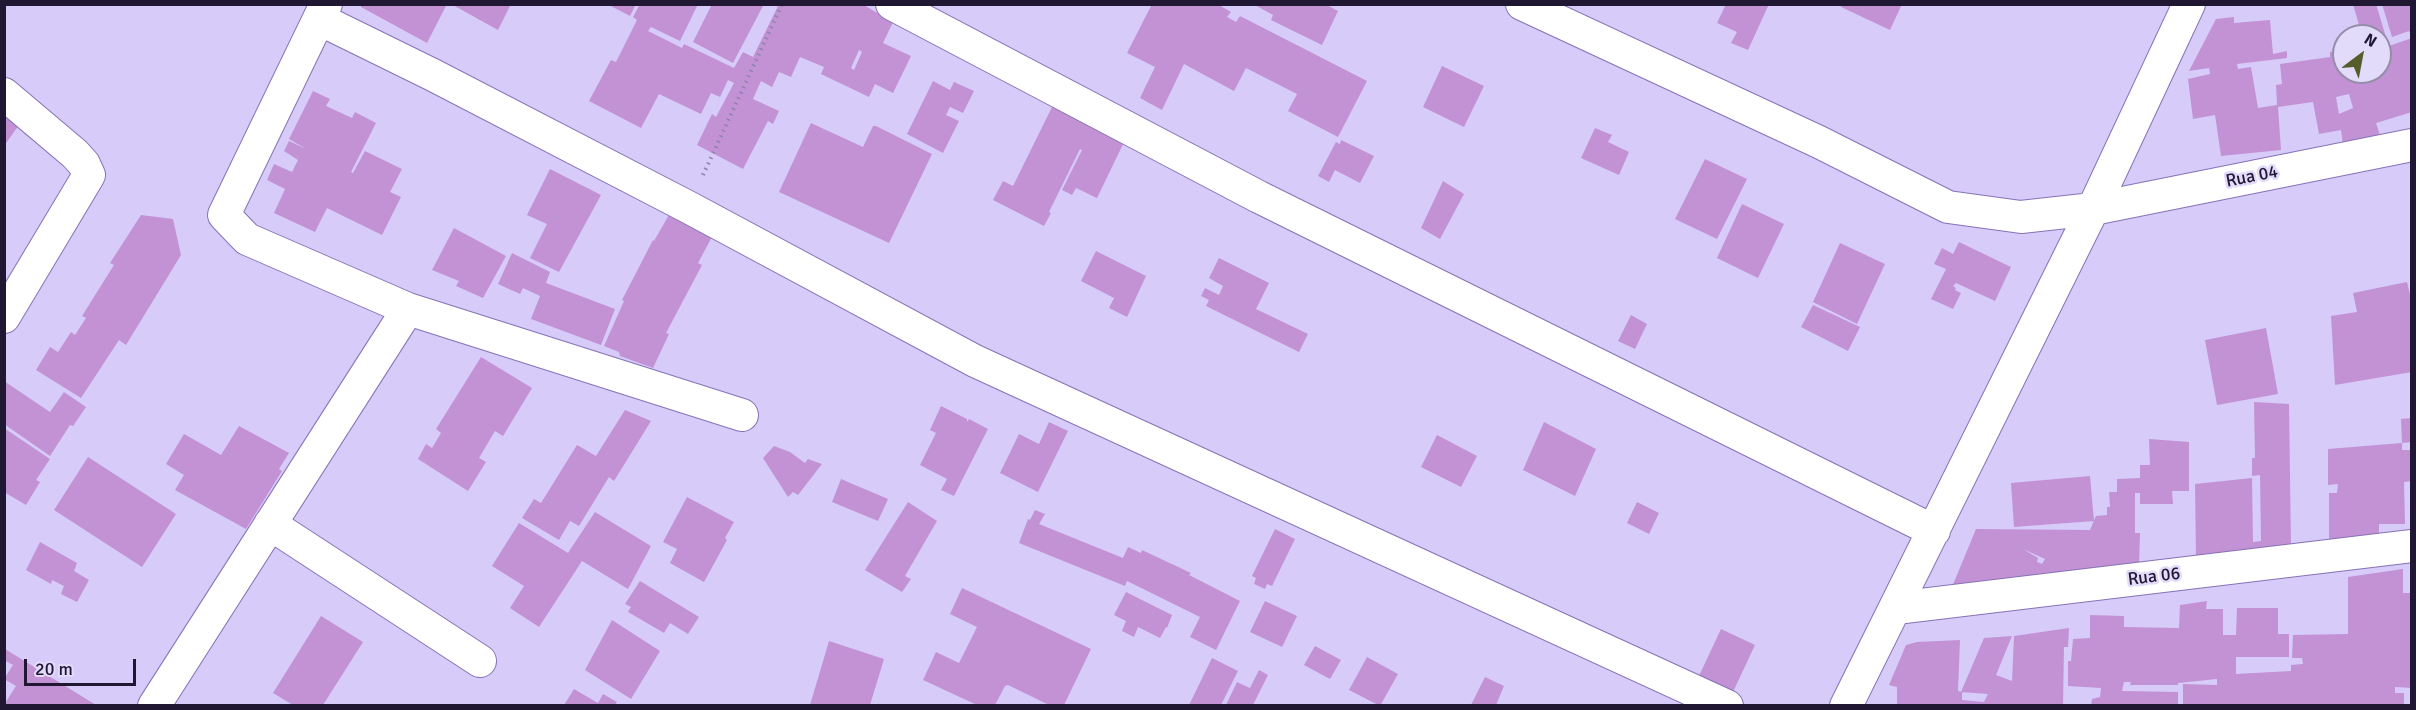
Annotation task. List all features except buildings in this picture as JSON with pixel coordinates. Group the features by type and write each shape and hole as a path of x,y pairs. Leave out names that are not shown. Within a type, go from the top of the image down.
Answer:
{"street":[{"path":"892,4 1259,197 1934,531"},
{"name":"Rua 04","path":"1522,4 1819,142 1948,207 2021,218 2093,208 2412,145"},
{"path":"1846,705 2093,208 2181,7"},
{"path":"742,415 408,309 247,239 224,215 322,12 444,80 688,207 975,361 1727,705"},
{"path":"4,94 75,154 84,164 89,175 4,317"},
{"path":"154,705 408,309"},
{"path":"270,524 480,661"},
{"name":"Rua 06","path":"1896,608 2412,546"}],"path":[{"path":"688,207 782,4"}]}
